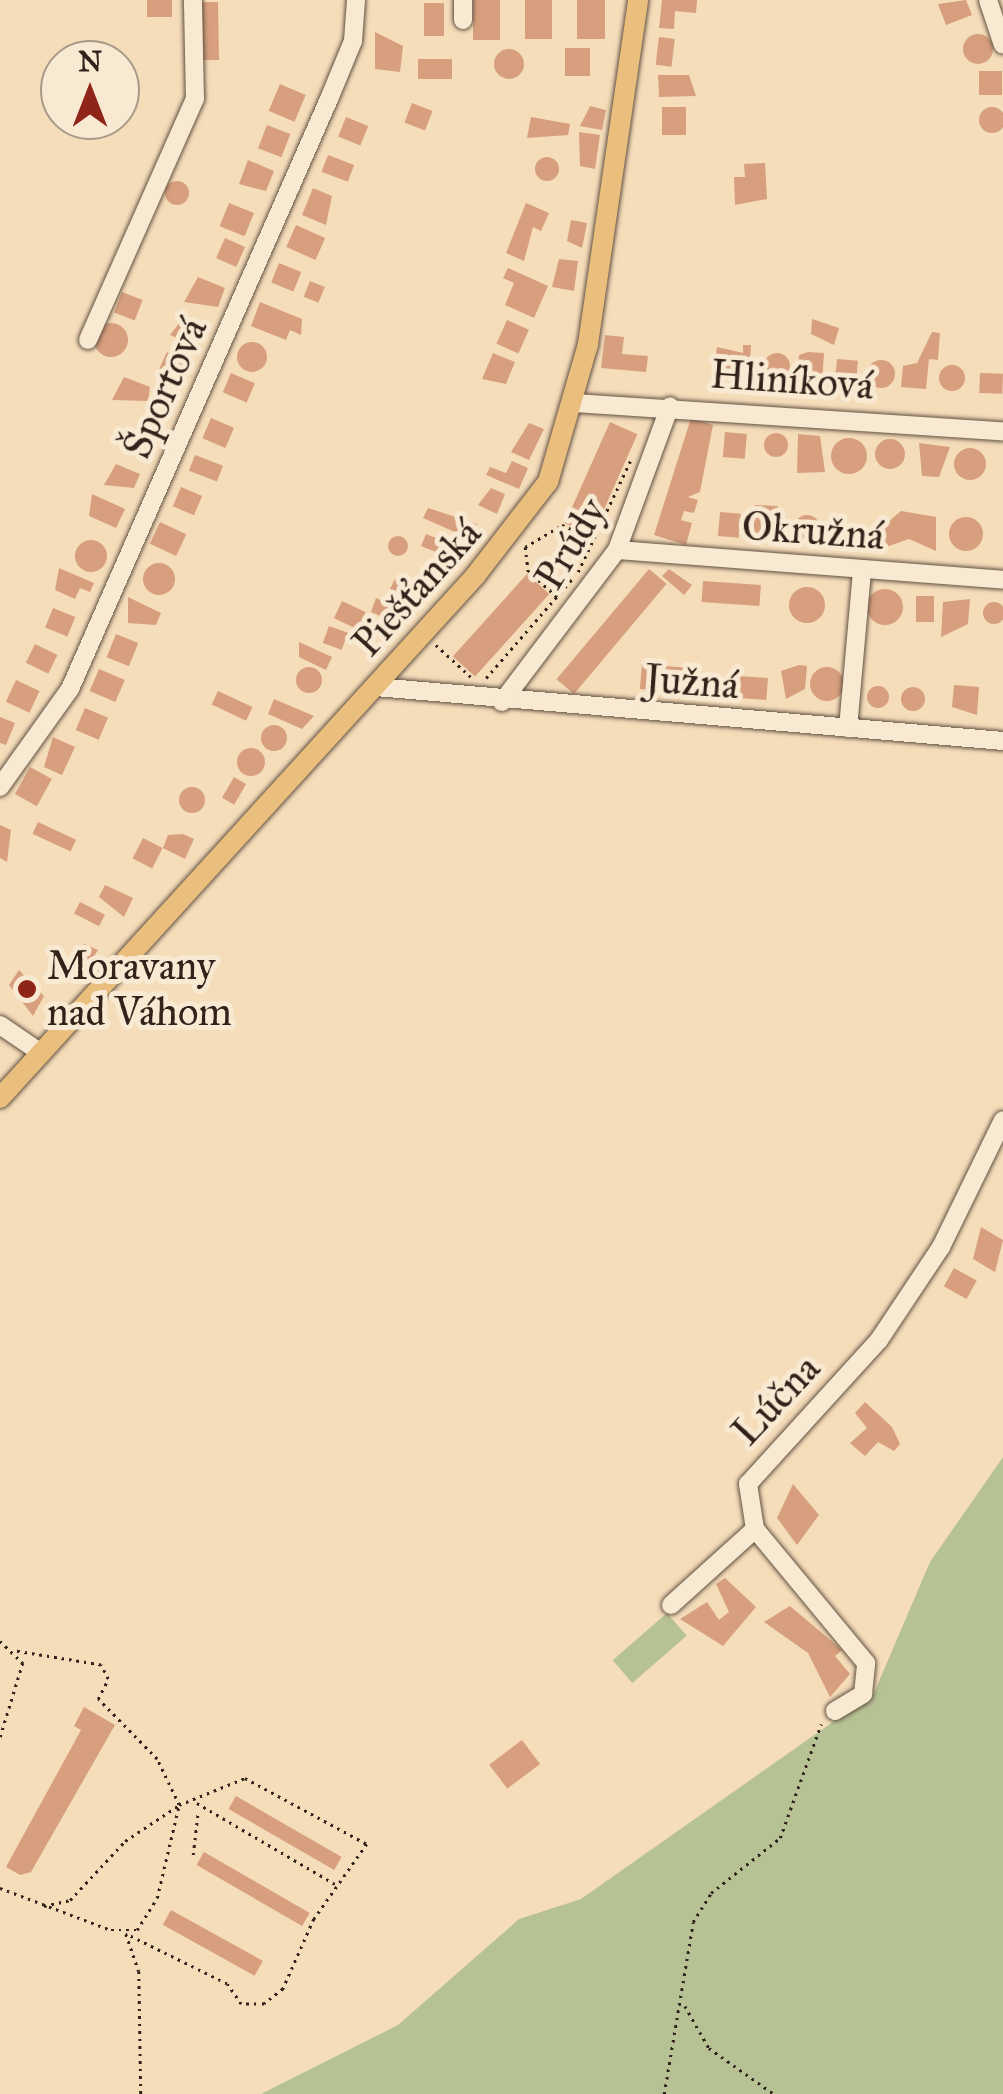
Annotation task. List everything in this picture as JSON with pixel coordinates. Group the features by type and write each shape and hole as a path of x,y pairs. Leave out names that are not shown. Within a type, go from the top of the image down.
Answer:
{"main road":[{"name":"Piešťanská","path":"0,1098 376,687 516,528 548,482 576,403 638,0"}],"street":[{"path":"88,340 195,99 193,0"},
{"name":"Športová","path":"0,787 70,690 329,99 353,41 356,0"},
{"path":"463,0 463,20"},
{"path":"988,0 1003,45"},
{"name":"Hliníková","path":"576,403 670,406 715,400 1002,423"},
{"name":"Prúdy","path":"502,702 617,550 670,406"},
{"name":"Okružná","path":"617,550 1003,580"},
{"path":"848,728 862,570"},
{"name":"Južná","path":"376,687 502,702 1003,741"},
{"path":"0,1025 41,1053"},
{"name":"Lúčna","path":"755,1529 748,1484 879,1340 941,1248 1003,1120"},
{"path":"671,1605 755,1529 866,1663 863,1694 836,1712"}],"path":[{"path":"434,643 480,685 557,597 594,540 635,450"},
{"path":"557,597 528,572 525,547 562,525 594,540"},
{"path":"0,1641 15,1651 102,1665 108,1679 98,1699 157,1760 179,1805 150,1916 126,1934"},
{"path":"0,1738 22,1685 15,1651"},
{"path":"664,2094 684,2003 693,1922 711,1893 780,1838 801,1767 836,1712"},
{"path":"0,1888 44,1906 126,1934 227,1984 241,2004 264,2004 283,1989 337,1885 367,1844 245,1778 196,1802 179,1805 125,1841 70,1900 44,1906"},
{"path":"193,1855 196,1802"},
{"path":"198,1810 337,1885"},
{"path":"126,1934 139,1971 141,2094"},
{"path":"684,2003 709,2048 774,2094"}],"green space":[{"path":"1003,1457 1003,2094 261,2094 398,2025 519,1919 581,1899 874,1693 930,1562"},
{"path":"667,1613 687,1636 632,1683 613,1660"}],"building":[{"path":"147,0 172,0 172,17 147,17"},
{"path":"473,0 500,0 500,40 473,40"},
{"path":"525,0 552,0 552,39 525,39"},
{"path":"577,0 605,0 605,39 577,39"},
{"path":"662,0 697,0 696,13 675,11 674,29 659,28"},
{"path":"966,0 972,15 946,25 938,4"},
{"path":"200,2 218,2 219,60 201,60"},
{"path":"424,3 444,3 444,36 424,36"},
{"path":"375,32 403,46 400,72 375,69"},
{"path":"978,34 989,38 993,49 989,60 978,64 967,60 963,49 967,38"},
{"path":"659,37 675,39 671,67 656,65"},
{"path":"565,48 590,48 590,76 565,76"},
{"path":"509,49 523,58 524,64 515,78 509,79 495,70 494,64 503,50"},
{"path":"418,59 452,59 452,79 418,79"},
{"path":"979,71 1002,71 1002,95 979,95"},
{"path":"658,75 689,75 696,96 659,97"},
{"path":"280,84 306,95 294,122 269,111"},
{"path":"412,103 433,111 425,130 404,123"},
{"path":"590,106 606,110 602,130 580,126"},
{"path":"662,107 686,107 686,135 662,135"},
{"path":"992,107 1001,111 1005,120 1001,129 992,133 983,129 979,120 983,111"},
{"path":"346,117 368,126 360,145 338,136"},
{"path":"531,117 570,124 568,135 527,138"},
{"path":"267,125 290,134 281,157 258,148"},
{"path":"579,132 600,135 595,169 580,166"},
{"path":"328,155 354,165 348,182 322,172"},
{"path":"547,157 559,169 547,181 535,169"},
{"path":"248,160 274,171 266,191 239,184"},
{"path":"765,163 767,199 735,205 734,177 745,177 744,164"},
{"path":"177,181 189,193 177,205 165,193"},
{"path":"313,188 332,196 326,225 302,215"},
{"path":"229,203 254,213 245,236 220,226"},
{"path":"526,203 549,213 541,231 533,227 524,261 506,253"},
{"path":"571,220 587,223 582,248 567,241"},
{"path":"296,225 325,238 315,260 286,247"},
{"path":"225,238 245,247 236,267 216,258"},
{"path":"559,259 578,261 574,291 552,287"},
{"path":"279,263 301,272 293,291 271,282"},
{"path":"508,268 548,286 534,318 505,305 514,283 503,278"},
{"path":"198,277 225,288 218,307 184,302"},
{"path":"310,281 325,287 318,303 304,297"},
{"path":"122,292 143,300 135,320 114,313"},
{"path":"260,302 302,319 301,335 290,330 286,340 251,326"},
{"path":"184,317 207,326 198,347 170,335"},
{"path":"812,319 839,328 834,345 811,334"},
{"path":"507,320 529,330 518,354 496,344"},
{"path":"111,323 123,328 128,340 123,352 111,357 99,352 94,340 99,328"},
{"path":"932,332 940,333 938,360 929,359 926,389 901,387 903,366 917,363"},
{"path":"605,335 624,337 622,354 648,356 646,372 601,368"},
{"path":"252,342 262,347 267,357 262,367 252,372 242,367 237,357 242,347"},
{"path":"743,345 751,345 749,379 713,375 717,347 743,353"},
{"path":"167,352 191,363 181,383 158,372"},
{"path":"493,353 515,362 506,384 482,379"},
{"path":"777,353 786,357 790,366 786,375 777,379 768,375 764,366 768,357"},
{"path":"824,353 822,383 797,381 799,355"},
{"path":"837,359 858,361 856,384 835,382"},
{"path":"881,360 891,364 895,374 891,384 881,388 871,384 867,374 871,364"},
{"path":"952,365 961,369 965,378 961,387 952,391 943,387 939,378 943,369"},
{"path":"231,373 255,383 247,402 223,392"},
{"path":"980,373 1003,374 1002,394 979,393"},
{"path":"124,377 150,387 148,401 112,400"},
{"path":"211,418 234,428 225,448 202,438"},
{"path":"691,418 713,425 700,492 688,497 698,500 694,513 684,511 681,520 692,523 686,545 654,535"},
{"path":"610,422 637,434 592,536 565,523"},
{"path":"529,423 544,429 529,460 511,452"},
{"path":"135,429 159,439 150,461 126,451"},
{"path":"725,432 747,434 745,459 723,457"},
{"path":"776,433 788,445 776,457 764,445"},
{"path":"798,434 820,436 825,472 797,473"},
{"path":"849,438 862,443 867,456 862,469 849,474 836,469 831,456 836,443"},
{"path":"890,439 901,443 905,454 901,465 890,469 879,465 875,454 879,443"},
{"path":"919,443 950,447 939,477 922,476"},
{"path":"970,448 982,452 986,464 982,476 970,480 958,476 954,464 958,452"},
{"path":"195,455 223,466 217,482 189,471"},
{"path":"512,461 528,468 519,489 486,475 490,467 506,473"},
{"path":"116,464 140,474 134,488 104,485"},
{"path":"181,487 202,496 194,515 173,506"},
{"path":"491,488 505,494 497,514 478,505"},
{"path":"92,494 125,509 116,528 89,516"},
{"path":"755,505 778,506 777,534 765,541 753,540"},
{"path":"428,508 477,524 471,539 423,518"},
{"path":"901,511 936,517 936,551 909,539 886,547 874,534"},
{"path":"720,512 741,514 739,538 718,536"},
{"path":"807,515 816,519 820,528 816,537 807,541 798,537 794,528 798,519"},
{"path":"966,517 978,522 983,534 978,546 966,551 954,546 949,534 954,522"},
{"path":"160,522 186,534 176,556 150,544"},
{"path":"426,534 458,547 454,559 421,546"},
{"path":"394,536 402,536 408,546 402,556 394,556 388,550 388,542"},
{"path":"91,540 102,545 107,556 102,567 91,572 80,567 75,556 80,545"},
{"path":"159,563 170,568 175,579 170,590 159,595 148,590 143,579 148,568"},
{"path":"59,568 94,583 90,592 80,588 75,599 55,590"},
{"path":"649,569 667,584 574,694 556,679"},
{"path":"669,569 692,585 684,595 662,576"},
{"path":"527,574 549,594 475,677 453,656"},
{"path":"395,579 422,586 415,601 390,589"},
{"path":"703,581 761,585 759,606 702,602"},
{"path":"807,587 819,593 825,605 819,617 807,623 795,617 789,605 795,593"},
{"path":"885,589 897,595 903,607 897,619 885,625 873,619 867,607 873,595"},
{"path":"916,596 934,596 934,622 916,622"},
{"path":"128,597 161,613 156,625 128,623"},
{"path":"376,598 408,610 398,624 371,612"},
{"path":"970,599 968,624 941,637 943,602"},
{"path":"342,601 366,612 358,629 334,618"},
{"path":"994,602 1002,605 1002,621 994,624 986,621 983,613 986,605"},
{"path":"53,608 75,617 67,636 45,627"},
{"path":"329,626 348,633 342,650 323,643"},
{"path":"116,634 138,643 129,666 107,657"},
{"path":"299,642 332,657 326,670 299,657"},
{"path":"35,644 57,655 48,674 26,663"},
{"path":"642,664 695,669 693,694 640,689"},
{"path":"807,666 805,689 786,699 781,671"},
{"path":"309,667 319,670 319,690 309,693 299,690 296,680 299,670"},
{"path":"827,667 839,672 844,684 839,696 827,701 815,696 810,684 815,672"},
{"path":"99,669 125,680 115,702 90,691"},
{"path":"740,676 768,678 766,700 738,698"},
{"path":"16,680 40,691 29,713 6,702"},
{"path":"954,685 979,687 977,715 952,707"},
{"path":"874,686 882,686 889,697 882,708 874,708 867,701 867,693"},
{"path":"913,687 922,690 922,708 913,711 904,708 901,699 904,690"},
{"path":"218,691 252,707 246,721 212,705"},
{"path":"274,699 314,716 302,729 268,714"},
{"path":"85,708 108,718 99,740 76,730"},
{"path":"0,717 15,723 6,745 0,743"},
{"path":"274,725 283,729 287,738 283,747 274,751 265,747 261,738 265,729"},
{"path":"53,737 75,747 62,775 44,767"},
{"path":"251,748 261,752 265,762 261,772 251,776 241,772 237,762 241,752"},
{"path":"30,767 52,779 37,806 15,794"},
{"path":"234,777 246,784 234,805 222,798"},
{"path":"192,787 201,791 205,800 201,809 192,813 183,809 179,800 183,791"},
{"path":"38,822 76,840 71,852 33,834"},
{"path":"0,825 11,830 7,862 0,858"},
{"path":"183,834 194,839 185,859 163,848 168,835"},
{"path":"143,838 163,848 152,868 133,858"},
{"path":"105,885 133,898 124,917 99,897"},
{"path":"80,902 105,915 99,926 74,914"},
{"path":"84,944 98,950 76,983 63,973"},
{"name":"Moravany nad Váhom","path":"19,970 44,996 33,1016 9,985"},
{"path":"981,1227 1003,1240 995,1272 973,1259"},
{"path":"954,1268 977,1281 967,1299 944,1286"},
{"path":"865,1402 892,1427 900,1444 894,1451 878,1442 865,1456 850,1443 867,1428 855,1413"},
{"path":"793,1484 819,1515 797,1545 777,1518"},
{"path":"725,1578 756,1607 723,1646 680,1619 707,1602 719,1620 729,1612 716,1584"},
{"path":"790,1606 842,1650 835,1656 850,1674 830,1697 808,1653 764,1622"},
{"path":"84,1707 115,1725 31,1872 20,1875 6,1867 81,1730 74,1726"},
{"path":"522,1740 540,1764 507,1789 489,1765"},
{"path":"236,1796 342,1857 334,1870 228,1809"},
{"path":"204,1852 310,1913 302,1926 196,1865"},
{"path":"171,1910 263,1961 255,1976 163,1925"}],"place":[{"name":"Moravany nad Váhom","path":"27,989"}]}
